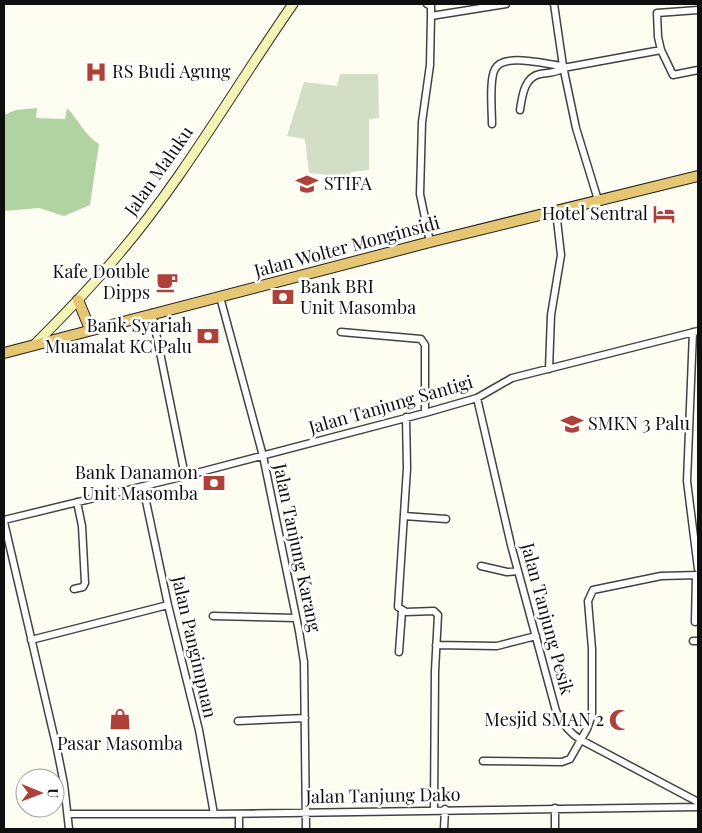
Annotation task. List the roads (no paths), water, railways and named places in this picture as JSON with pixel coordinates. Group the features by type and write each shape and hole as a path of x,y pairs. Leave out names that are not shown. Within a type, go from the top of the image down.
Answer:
{"highway":[{"name":"Jalan Wolter Monginsidi","path":"4,353 90,329 430,242 698,176"},
{"path":"78,300 90,329"}],"main road":[{"name":"Jalan Maluku","path":"35,344 78,300 118,254 177,175 293,4"}],"street":[{"path":"427,4 431,6 430,66 422,122 420,194 430,242"},
{"path":"431,16 506,4"},
{"path":"554,4 563,67 576,128 598,200"},
{"path":"698,10 656,13 661,50 673,74 698,70"},
{"path":"492,124 493,79 495,69 500,63 514,59 563,67 661,50"},
{"path":"520,110 522,97 530,80 539,74 556,73 563,67"},
{"path":"549,369 551,315 561,255 556,211"},
{"name":"Jalan Tanjung Karang","path":"220,297 263,456 304,662 306,829"},
{"path":"152,313 185,476"},
{"path":"341,332 421,339 425,346 425,413"},
{"path":"695,622 698,573 687,481 696,332"},
{"name":"Jalan Tanjung Santigi","path":"263,456 477,398 512,378 696,332"},
{"name":"Jalan Tanjung Pesik","path":"477,398 518,571 556,711 564,725 580,740 698,802"},
{"path":"406,417 407,468 398,607 402,611 436,612 434,810"},
{"path":"68,829 68,814 57,749 4,521 263,456"},
{"name":"Jalan Pangimpuan","path":"143,487 168,605 199,730 214,814"},
{"path":"74,589 83,587 84,583 82,526 77,502"},
{"path":"404,516 446,519"},
{"path":"481,566 507,572 518,571"},
{"path":"483,761 566,762 580,740 592,715 593,699 588,601 593,590 641,579 698,573"},
{"path":"31,640 168,605"},
{"path":"399,652 402,611"},
{"path":"213,616 296,618"},
{"path":"436,645 497,646 536,636"},
{"path":"238,721 305,718"},
{"name":"Jalan Tanjung Dako","path":"68,814 239,814 445,809 698,807"},
{"path":"554,808 555,829"},
{"path":"444,829 445,809"},
{"path":"239,814 239,829"}],"place":[{"name":"RS Budi Agung","path":"96,72"},
{"name":"STIFA","path":"307,184"},
{"name":"Hotel Sentral","path":"664,214"},
{"name":"Kafe Double Dipps","path":"167,282"},
{"name":"Bank BRI Unit Masomba","path":"283,297"},
{"name":"Bank Syariah Muamalat KC Palu","path":"208,336"},
{"name":"SMKN 3 Palu","path":"572,424"},
{"name":"Bank Danamon Unit Masomba","path":"214,483"},
{"name":"Pasar Masomba","path":"120,719"},
{"name":"Mesjid SMAN 2","path":"620,720"}]}
